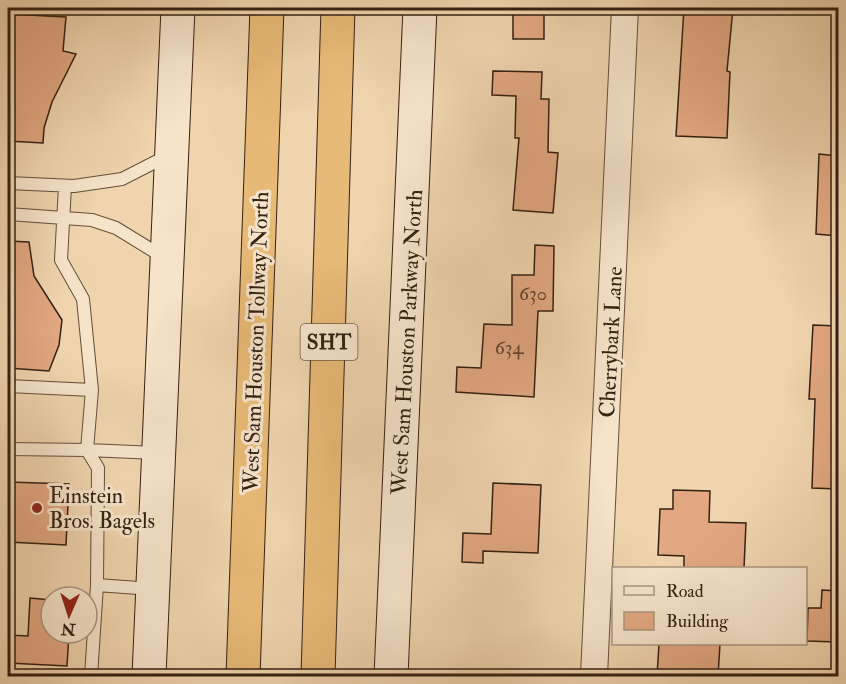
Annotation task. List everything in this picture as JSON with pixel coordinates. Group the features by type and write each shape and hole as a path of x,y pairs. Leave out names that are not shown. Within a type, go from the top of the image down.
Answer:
{"highway":[{"name":"West Sam Houston Tollway North","path":"243,676 267,8"},
{"name":"SHT","path":"318,676 338,8"}],"main road":[{"path":"149,676 178,8"},
{"name":"West Sam Houston Parkway North","path":"390,675 420,8"},
{"path":"151,641 173,676"}],"street":[{"name":"Cherrybark Lane","path":"594,676 625,8"}],"lane":[{"path":"8,183 65,186 122,179 172,153"},
{"path":"65,186 61,260 83,299 92,390 87,450 98,468 97,585"},
{"path":"8,214 92,220 116,228 168,260"},
{"path":"8,386 92,390"},
{"path":"8,449 159,453"},
{"path":"99,585 153,589"},
{"path":"91,676 93,645"}],"building":[{"path":"513,8 544,8 544,39 513,39"},
{"path":"684,8 733,8 727,71 730,72 727,138 676,136"},
{"path":"8,14 66,17 63,51 76,54 52,102 44,128 43,143 8,141"},
{"path":"493,71 542,72 541,99 549,99 548,152 558,153 553,213 513,210 519,138 515,138 516,96 492,95"},
{"path":"819,154 838,156 838,236 816,234"},
{"path":"8,241 29,242 34,276 62,320 59,345 49,371 8,368"},
{"path":"535,245 554,246 553,311 538,311 534,397 456,392 457,367 481,368 484,324 512,325 512,275 534,275"},
{"path":"813,325 838,326 838,489 812,488 815,399 809,399"},
{"path":"8,482 69,484 66,545 8,542"},
{"path":"493,483 541,485 538,553 483,551 483,563 462,562 463,533 491,534"},
{"path":"673,490 710,491 709,522 746,523 744,567 684,567 684,556 658,555 660,509 673,509"},
{"path":"822,590 838,591 838,642 807,641 808,608 821,608"},
{"path":"30,598 39,599 39,645 68,645 67,666 8,663 8,635 28,636"},
{"path":"659,645 720,645 718,676 657,676"}],"place":[{"name":"Einstein Bros. Bagels","path":"37,508"}]}
